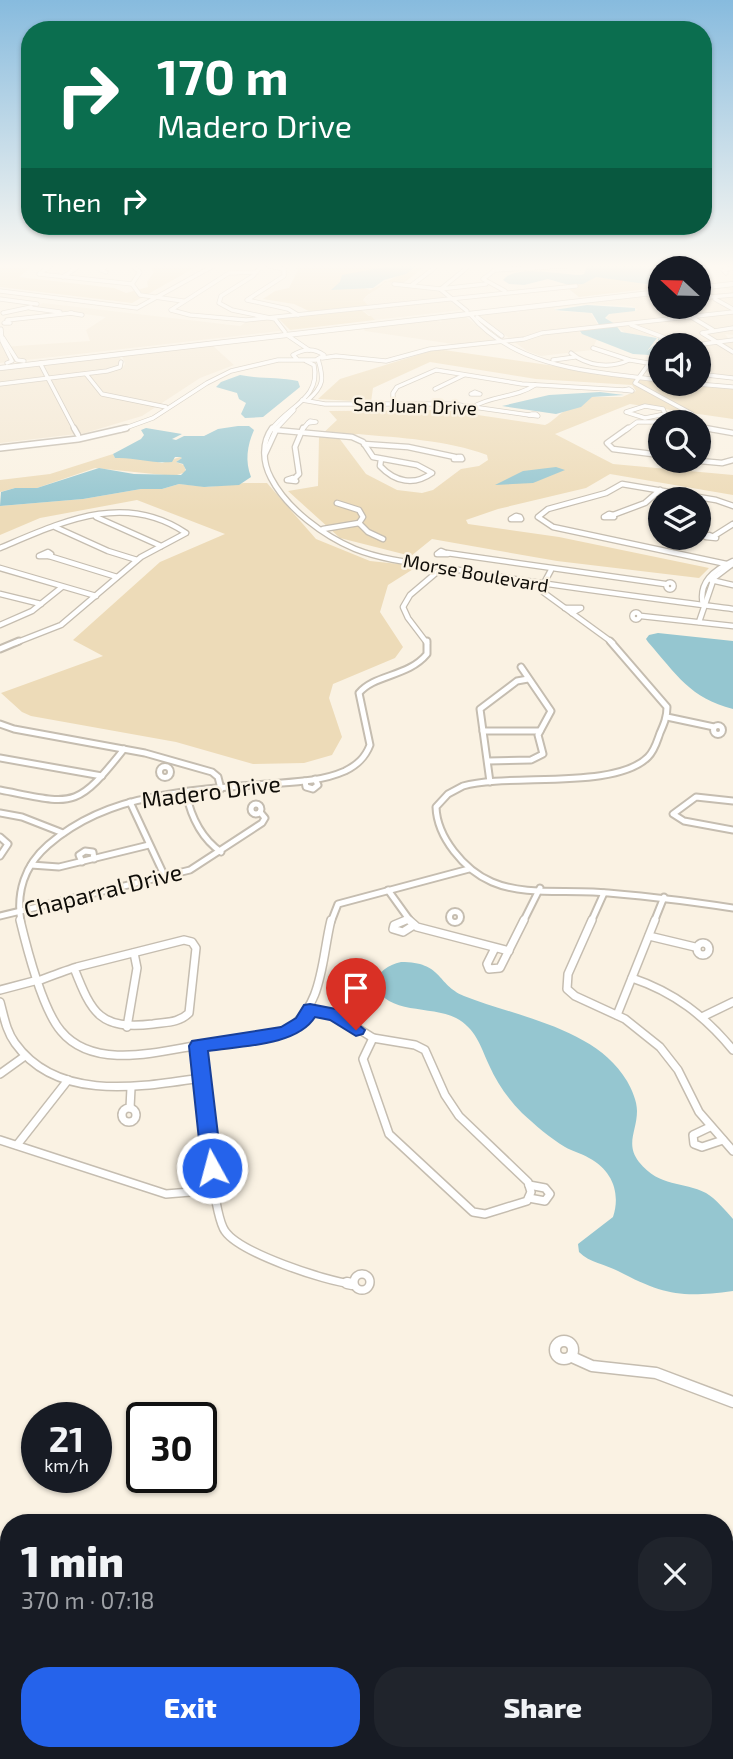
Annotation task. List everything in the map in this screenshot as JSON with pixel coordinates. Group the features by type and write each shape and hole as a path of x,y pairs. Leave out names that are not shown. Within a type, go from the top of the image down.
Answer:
{"highway":[{"path":"2,365 145,348"},
{"path":"2,365 164,348"}],"main road":[{"path":"296,355 298,348"},
{"path":"307,348 321,357"},
{"path":"0,447 129,427 169,407 212,377 243,366 310,350"},
{"path":"296,355 306,361 321,357"}],"street":[{"path":"2,365 12,360 6,348"},
{"path":"8,348 17,360 24,361"},
{"path":"306,361 312,362 316,369 322,368 321,357 392,360 438,348"},
{"path":"518,348 532,357 567,368 648,377"},
{"path":"593,348 629,360 648,363"},
{"path":"571,353 582,361 616,365 629,360"},
{"path":"0,384 116,369 121,366 121,362 114,356 116,354"},
{"path":"553,360 575,357"},
{"path":"40,363 78,436"},
{"path":"648,364 635,383 684,410"},
{"name":"Morse Boulevard","path":"322,368 323,384 272,430 265,454 267,469 274,485 286,499 336,540 360,551 443,568 546,585 733,609"},
{"name":"Morse Boulevard","path":"305,400 318,383 319,375 316,369"},
{"path":"393,404 394,391 400,385 430,372 443,371 535,385 624,390"},
{"path":"86,374 97,391 106,396 169,407"},
{"path":"435,389 464,375"},
{"path":"711,375 733,378"},
{"path":"711,384 733,386"},
{"path":"473,407 486,398 522,392 535,385"},
{"path":"711,385 733,386"},
{"path":"478,395 486,398"},
{"name":"San Juan Drive","path":"305,400 342,404 439,403 529,415"},
{"path":"647,419 633,417 626,412 645,407 666,412 661,417 635,423 607,443 613,449 648,453"},
{"path":"294,479 299,474 294,453 300,432 308,423"},
{"path":"711,429 733,433"},
{"path":"272,430 347,435 364,443 408,447 455,457"},
{"path":"364,443 369,453 381,459 416,465 432,473 422,481 407,482 385,472 380,466 381,459"},
{"path":"711,462 733,460"},
{"path":"539,518 544,510 606,493 618,485 648,488"},
{"path":"613,515 641,505 648,499"},
{"path":"711,501 733,506"},
{"path":"323,529 359,523 363,517 359,510 337,503"},
{"path":"0,548 55,527 96,517 136,512 186,533 137,560 55,629 0,649"},
{"path":"96,517 162,547"},
{"path":"521,519 539,518 553,527 731,563"},
{"path":"359,523 368,532 383,539"},
{"path":"714,536 733,524"},
{"path":"55,527 108,551 137,560"},
{"path":"447,553 665,584"},
{"path":"49,556 117,578"},
{"path":"699,622 709,580 731,563"},
{"path":"0,568 96,596"},
{"name":"Madero Drive","path":"310,1010 302,1023 285,1032 135,1055 86,1049 58,1029 38,980 17,912 20,888 31,865 63,833 93,816 130,802 186,793 305,781 306,787 313,789 318,785 315,779 343,772 357,763 367,753 370,736 359,693 364,687 409,670 424,659 428,642 406,616 403,607 409,594 434,578 443,568"},
{"path":"554,570 543,592 614,644 668,711 653,751 646,759 630,768 600,775 491,782 455,789 443,797 436,807 438,823 469,869 493,882 664,897 733,908"},
{"path":"709,580 733,585"},
{"path":"0,625 25,615 62,587"},
{"path":"0,594 41,604"},
{"path":"641,616 733,626"},
{"path":"488,761 538,758 544,752 538,735 551,711 521,667"},
{"path":"491,782 481,707 517,681 528,679"},
{"path":"667,717 714,727"},
{"path":"0,724 8,728 124,749 215,773 221,789"},
{"path":"0,733 8,728"},
{"path":"483,731 540,731"},
{"path":"0,790 53,801 68,801 84,795 124,749"},
{"path":"0,758 102,776"},
{"path":"169,768 176,762"},
{"path":"186,793 188,806 205,839 222,852"},
{"path":"733,802 702,796 683,805 673,814 678,819 733,831"},
{"path":"130,802 165,877"},
{"name":"Chaparral Drive","path":"0,916 165,877 198,866 262,823 265,818 260,812"},
{"path":"0,813 28,819 63,833"},
{"path":"0,837 8,844 0,856"},
{"path":"31,865 54,868 149,845"},
{"path":"373,1038 363,1059 392,1137 472,1212 491,1213 523,1204 530,1192 545,1188 550,1196 542,1201 530,1192 459,1116 445,1095 425,1050 415,1045 373,1038 335,1014 310,1010 336,907 345,901 469,869"},
{"path":"495,948 487,964 492,970 500,968 540,888"},
{"path":"388,890 411,922 444,935 509,951"},
{"path":"604,893 565,985 575,996 617,1015 651,1038 669,1058 699,1112 733,1151"},
{"path":"617,1015 664,897"},
{"path":"444,935 452,921"},
{"path":"649,936 695,947"},
{"path":"0,990 74,968 184,940 197,947 187,1017 180,1020 127,1027 110,1024 92,1011 74,968"},
{"path":"127,1027 137,968 134,953"},
{"path":"632,978 664,990 702,1017 733,1050"},
{"path":"0,1002 9,1033 25,1056 41,1068 68,1080 105,1087 131,1088 201,1078"},
{"path":"702,1017 733,1002"},
{"path":"198,1046 215,1190 223,1229 243,1248 342,1283 352,1284"},
{"path":"0,1074 25,1056"},
{"path":"17,1145 68,1080"},
{"path":"130,1108 131,1088"},
{"path":"710,1127 693,1135 694,1144 702,1147 723,1140"},
{"path":"0,1140 166,1194 215,1190"},
{"path":"572,1357 583,1364 603,1370 655,1373 733,1402"}],"shaded area":[{"path":"0,348 130,348 0,363"},
{"path":"187,348 215,348 234,365 200,378 142,416 85,433 0,443 0,370 120,357 123,367 125,364 122,356"},
{"path":"523,348 593,348 592,350 541,356"},
{"path":"711,348 733,348 733,378 711,375"},
{"path":"437,349 648,379 648,396 711,396 711,387 733,389 733,419 711,416 711,410 671,410 630,404 555,434 613,464 648,467 648,473 733,475 733,495 711,491 711,487 686,487 610,474 586,488 498,509 466,520 468,524 559,537 709,568 699,578 557,561 432,539 411,556 340,538 288,491 318,486 319,437 337,420 329,411 444,410 545,425 562,413 582,405 591,397 622,397 636,391 632,385 536,379 430,362 373,388 371,402 318,399 340,379","holes":["358,434 423,440 472,450 487,455 488,460 479,466 461,469 433,490 422,493 397,490 366,474 339,438"]},
{"path":"113,454 115,458 139,458 162,463 180,457 182,458 176,462 184,465 186,472 174,476 95,468 37,488 15,488 0,492 0,480 50,474"},
{"path":"267,483 316,539 370,561 418,566 388,585 380,612 403,647 395,658 333,684 329,698 342,737 332,755 304,763 253,764 176,742 31,716 22,712 1,693 103,656 73,640 160,562 225,534 137,500 40,518 0,535 0,506 83,499 141,489 162,489 179,484 208,487"}],"water":[{"path":"618,348 648,348 648,355 633,354"},
{"path":"240,375 298,381 300,387 263,417 245,418 241,414 246,403 239,399 237,393 216,387 221,382"},
{"path":"600,392 624,395 592,397 581,407 556,414 502,406 549,395"},
{"path":"249,426 254,430 248,453 251,477 239,485 204,487 179,484 162,489 141,489 83,499 0,506 1,492 15,488 37,488 99,468 134,474 181,475 186,470 183,464 176,462 182,458 180,457 175,457 172,462 158,462 115,458 113,454 141,439 144,435 141,430 146,428 182,434 172,439 176,440 184,436 204,436 218,429"},
{"path":"556,467 565,470 533,483 495,485 523,471"},
{"path":"658,633 733,641 733,709 706,699 676,675 646,639 649,635"},
{"path":"401,962 425,966 464,996 576,1036 613,1063 627,1081 635,1099 637,1118 632,1143 639,1162 663,1180 706,1193 733,1219 733,1291 673,1293 648,1285 583,1256 579,1252 578,1244 613,1217 616,1199 609,1176 597,1163 554,1140 517,1108 496,1078 477,1038 463,1022 446,1014 399,1005 381,994 375,985 381,972"}],"route":[{"path":"212,1168 198,1046 285,1032 302,1023 310,1010 335,1014 356,1030"}]}
